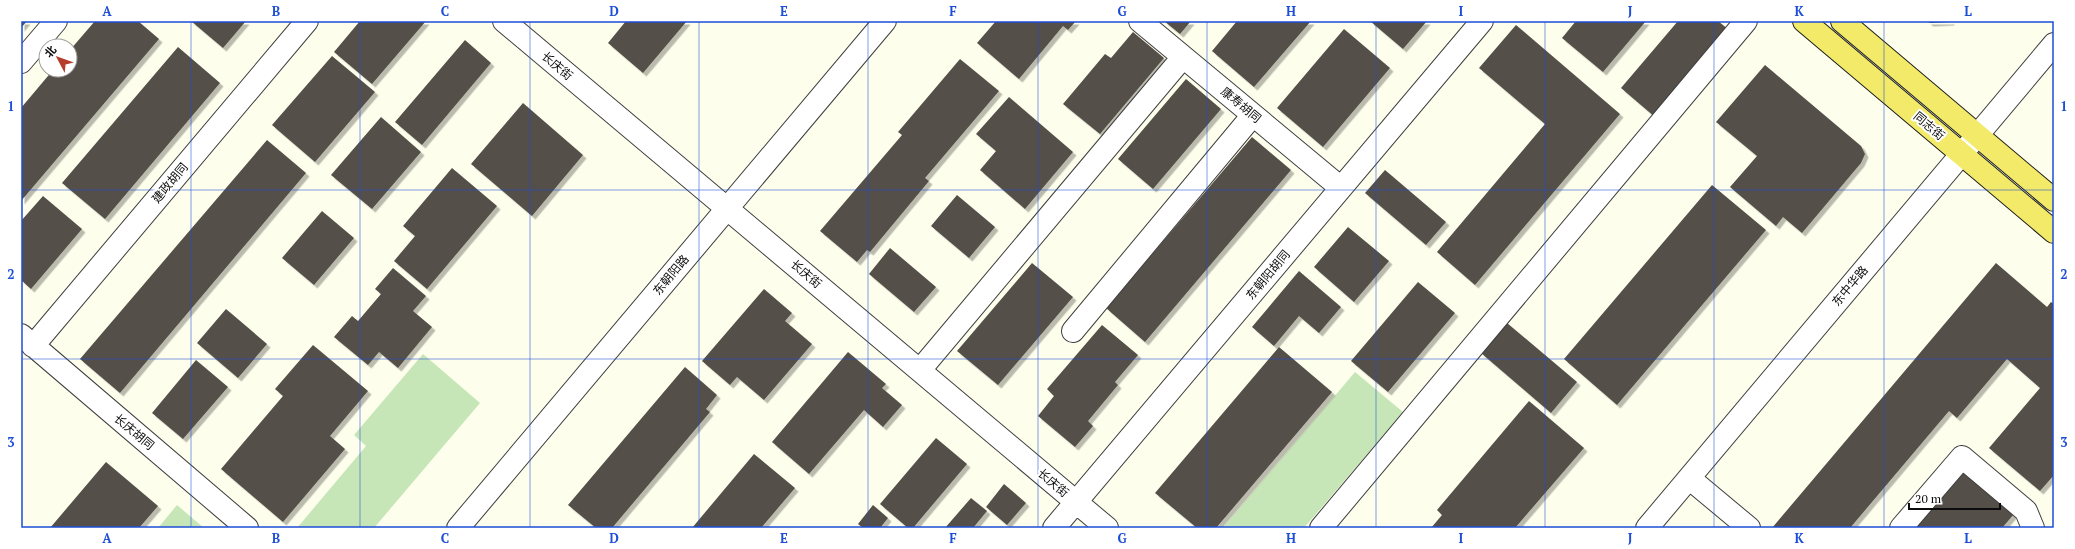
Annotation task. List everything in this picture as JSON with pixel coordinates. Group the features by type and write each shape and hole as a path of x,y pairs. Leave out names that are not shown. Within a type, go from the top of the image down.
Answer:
{"main road":[{"name":"同志街","path":"1804,21 2054,232"},
{"name":"同志街","path":"1842,21 2054,200"}],"street":[{"path":"21,62 56,21"},
{"name":"建政胡同","path":"27,340 307,21"},
{"name":"长庆街","path":"504,21 1107,528"},
{"name":"东朝阳路","path":"458,528 884,21"},
{"name":"康寿胡同","path":"1140,21 1341,188"},
{"name":"东朝阳胡同","path":"1054,528 1482,21"},
{"path":"1321,528 1746,21"},
{"name":"东中华路","path":"1647,528 2054,44"},
{"path":"920,370 1183,57"},
{"path":"1073,331 1253,115"},
{"name":"长庆胡同","path":"27,340 247,528"},
{"path":"1901,528 1962,457 2026,511 2033,528"},
{"path":"1689,478 1749,528"}],"green space":[{"path":"423,354 480,403 374,528 297,528 366,446 354,435"},
{"path":"1355,372 1403,412 1304,528 1223,528"},
{"path":"177,505 204,528 158,528"}],"building":[{"path":"21,21 27,21 21,28"},
{"path":"95,21 138,21 159,39 21,201 21,108 46,78 78,78 78,41"},
{"path":"191,21 246,21 223,48"},
{"path":"360,21 426,21 372,84 334,52"},
{"path":"626,21 687,21 643,73 608,43"},
{"path":"996,21 1076,21 1068,30 1063,26 1019,79 977,43"},
{"path":"1164,21 1191,21 1180,34"},
{"path":"1237,21 1311,21 1254,87 1212,51"},
{"path":"1370,21 1427,21 1403,49"},
{"path":"1576,21 1646,21 1603,72 1562,38"},
{"path":"1678,21 1718,21 1729,30 1655,117 1621,88"},
{"path":"1927,21 1951,21 1951,22 1930,23"},
{"path":"1516,25 1620,114 1475,285 1437,252 1545,124 1479,68"},
{"path":"1344,29 1390,68 1323,147 1277,108"},
{"path":"1133,32 1164,58 1100,134 1063,104 1105,54 1111,58"},
{"path":"465,40 491,63 422,145 395,122"},
{"path":"178,47 220,83 105,219 62,183"},
{"path":"332,56 375,92 315,162 272,125"},
{"path":"960,59 999,91 925,178 929,181 870,252 867,250 857,262 820,231 902,135 898,132"},
{"path":"1765,65 1861,146 1865,154 1861,163 1802,233 1783,217 1776,226 1730,187 1757,156 1716,122"},
{"path":"1186,79 1221,109 1153,189 1118,159"},
{"path":"1009,97 1073,152 1025,209 980,170 996,151 976,134"},
{"path":"523,103 583,155 532,216 471,164"},
{"path":"381,117 421,152 372,209 331,175"},
{"path":"1252,137 1291,170 1145,342 1106,308"},
{"path":"267,140 306,173 120,393 80,359"},
{"path":"452,168 497,206 427,289 394,261 415,236 403,226"},
{"path":"1385,170 1446,222 1426,245 1365,193"},
{"path":"1712,185 1766,230 1617,405 1564,359"},
{"path":"957,195 995,227 969,258 931,226"},
{"path":"43,196 82,229 31,289 21,280 21,221"},
{"path":"322,211 354,238 314,285 282,258"},
{"path":"1348,227 1389,261 1354,302 1314,267"},
{"path":"890,248 936,287 914,312 869,274"},
{"path":"1032,263 1073,297 998,385 957,351"},
{"path":"1996,263 2047,307 2051,302 2054,304 2054,475 2040,491 1989,448 2040,388 2007,359 1957,418 1949,411 1850,528 1772,528"},
{"path":"393,268 426,296 413,311 432,327 398,368 379,352 368,365 334,337 352,316 358,321 381,294 375,289"},
{"path":"1299,271 1341,307 1319,333 1299,316 1274,346 1252,327"},
{"path":"1418,282 1455,313 1388,392 1351,361"},
{"path":"764,289 792,313 785,321 812,344 764,400 737,377 730,385 702,361"},
{"path":"226,309 267,344 238,378 197,343"},
{"path":"1507,323 1577,382 1551,413 1481,353"},
{"path":"1102,325 1138,355 1115,382 1118,385 1088,421 1093,426 1075,447 1038,416 1054,396 1047,389"},
{"path":"313,345 368,391 330,436 345,449 283,522 221,469 283,396 275,389"},
{"path":"1279,347 1332,392 1216,528 1197,528 1155,493"},
{"path":"848,352 886,384 882,388 902,405 883,427 864,410 809,474 772,442"},
{"path":"196,360 228,387 183,439 152,413"},
{"path":"685,367 717,395 706,409 710,412 612,528 596,528 568,505"},
{"path":"1529,401 1584,448 1515,528 1431,528 1442,515 1437,510"},
{"path":"936,438 967,464 913,528 908,528 880,504"},
{"path":"754,454 795,488 761,528 692,528"},
{"path":"106,462 158,506 139,528 50,528"},
{"path":"1963,471 2014,514 2002,528 1915,528"},
{"path":"1004,484 1026,503 1007,525 986,507"},
{"path":"971,498 987,511 973,528 945,528"},
{"path":"873,505 888,518 880,528 863,528 858,524"}]}
